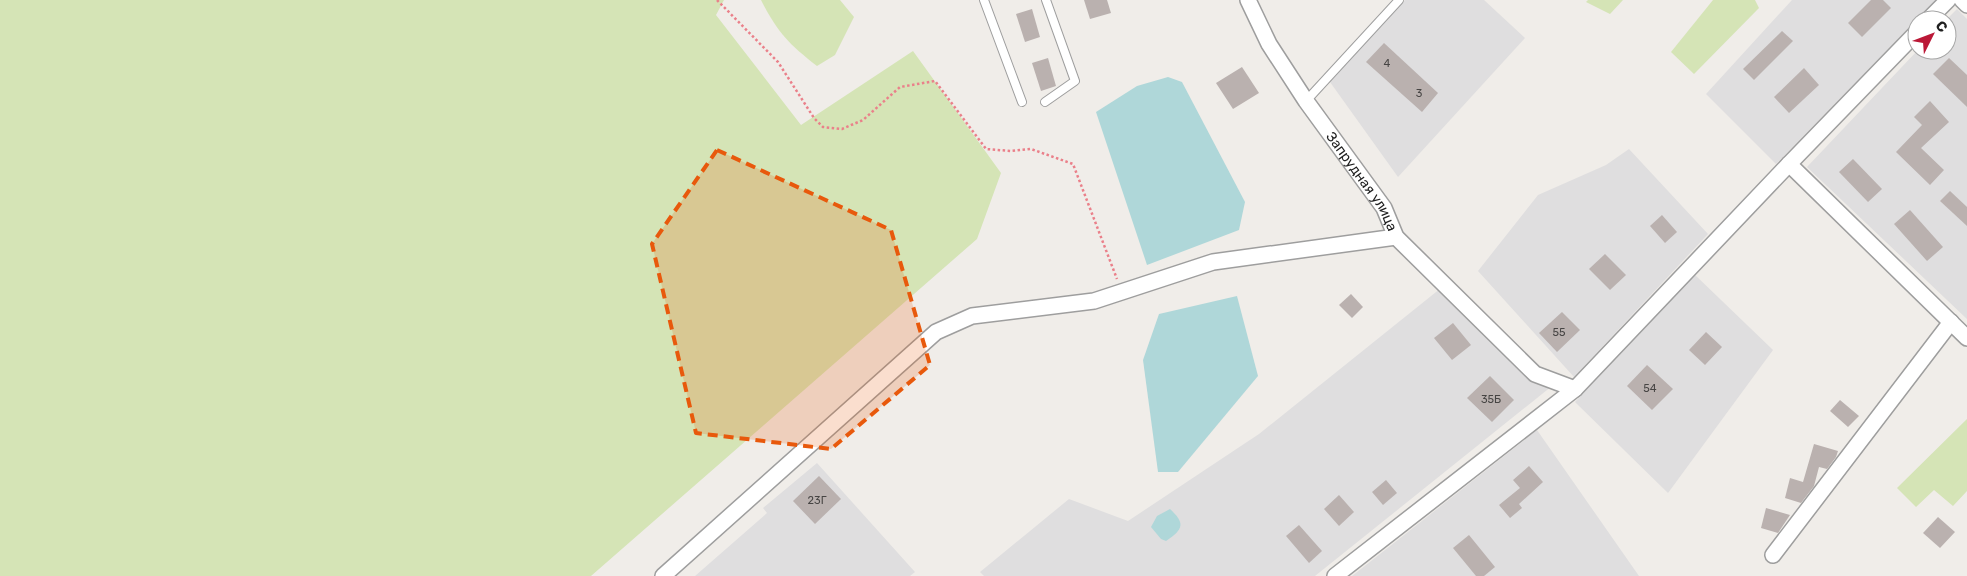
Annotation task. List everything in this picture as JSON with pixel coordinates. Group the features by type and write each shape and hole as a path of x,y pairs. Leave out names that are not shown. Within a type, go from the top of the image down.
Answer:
{"street":[{"name":"Запрудная улица","path":"1248,0 1269,44 1306,101 1384,208 1396,236 1535,374 1576,388"},
{"path":"1938,10 1948,0"},
{"path":"1962,0 1967,5"},
{"path":"1335,576 1576,388 1907,42"},
{"path":"1789,164 1967,338"},
{"path":"663,576 936,332 972,316 1094,301 1213,262 1396,236"},
{"path":"1772,555 1951,322"}],"lane":[{"path":"984,0 1022,102"},
{"path":"1046,0 1075,81 1046,102"},
{"path":"1306,101 1399,0"}],"path":[{"path":"717,0 778,62 814,118 823,127 842,129 864,120 900,87 935,81 986,149 1011,151 1031,149 1073,164 1122,292"}],"highlighted area":[{"path":"717,150 891,230 930,365 831,449 696,433 652,244"}],"shaded area":[{"path":"1405,0 1484,0 1525,38 1398,177 1330,82"},
{"path":"1792,0 1936,0 1926,10 1907,10 1907,30 1776,164 1706,94"},
{"path":"1956,10 1967,19 1967,319 1807,167 1909,60 1957,60"},
{"path":"1629,149 1708,234 1574,377 1478,271 1538,195 1606,165"},
{"path":"1694,274 1773,350 1668,493 1575,402"},
{"path":"1451,280 1552,386 1315,576 984,576 980,572 1069,499 1128,521 1259,434"},
{"path":"1537,430 1639,576 1352,576 1399,539"},
{"path":"817,463 915,572 910,576 695,576 767,513 763,508"}],"green space":[{"path":"0,0 724,0 716,15 801,125 913,51 1001,173 977,239 591,576 0,576"},
{"path":"761,0 840,0 854,17 835,55 817,66 785,37"},
{"path":"1588,0 1623,0 1610,14 1586,2"},
{"path":"1713,0 1755,0 1759,8 1694,74 1671,52"},
{"path":"1967,419 1967,491 1953,506 1934,490 1916,507 1897,488"}],"water":[{"path":"1168,77 1182,82 1245,202 1239,230 1147,265 1096,112 1137,86"},
{"path":"1237,296 1258,376 1178,472 1158,472 1143,360 1159,314"},
{"path":"1170,509 1178,518 1180,526 1176,533 1166,541 1161,539 1151,527 1157,516"}],"building":[{"path":"1084,0 1107,0 1111,13 1090,19"},
{"path":"1871,0 1883,0 1891,8 1862,37 1848,23"},
{"path":"1032,9 1040,37 1025,42 1016,14"},
{"path":"1782,31 1793,41 1754,80 1743,69"},
{"path":"1384,43 1438,93 1422,112 1366,62"},
{"path":"1048,58 1056,86 1041,91 1032,63"},
{"path":"1947,60 1951,60 1967,75 1967,107 1933,74"},
{"path":"1242,67 1259,93 1233,109 1216,83"},
{"path":"1804,68 1819,85 1789,113 1774,97"},
{"path":"1930,101 1949,122 1921,148 1944,170 1930,185 1896,152 1922,125 1914,117"},
{"path":"1853,159 1882,189 1868,202 1839,172"},
{"path":"1950,191 1967,207 1967,226 1940,201"},
{"path":"1910,210 1943,247 1927,261 1894,224"},
{"path":"1662,215 1677,232 1665,243 1650,226"},
{"path":"1605,254 1626,275 1610,290 1589,269"},
{"path":"1351,294 1363,307 1352,318 1339,305"},
{"path":"1562,312 1580,330 1557,352 1539,333"},
{"path":"1453,323 1471,345 1452,360 1434,338"},
{"path":"1706,332 1722,347 1705,365 1689,350"},
{"path":"1647,365 1673,389 1652,410 1627,386"},
{"path":"1490,376 1514,400 1492,422 1467,398"},
{"path":"1840,400 1859,416 1848,427 1830,411"},
{"path":"1814,444 1838,451 1836,457 1827,469 1819,467 1814,486 1801,503 1785,498 1790,478 1803,482"},
{"path":"1529,466 1543,482 1519,504 1522,508 1510,518 1499,505 1520,488 1513,480"},
{"path":"819,476 841,499 815,524 793,501"},
{"path":"1386,480 1397,493 1383,505 1372,492"},
{"path":"1339,495 1354,512 1339,526 1324,509"},
{"path":"1766,508 1790,515 1778,533 1761,528"},
{"path":"1938,517 1955,532 1940,548 1923,533"},
{"path":"1299,525 1322,551 1309,563 1286,536"},
{"path":"1469,535 1495,567 1484,576 1476,576 1453,548"}]}
